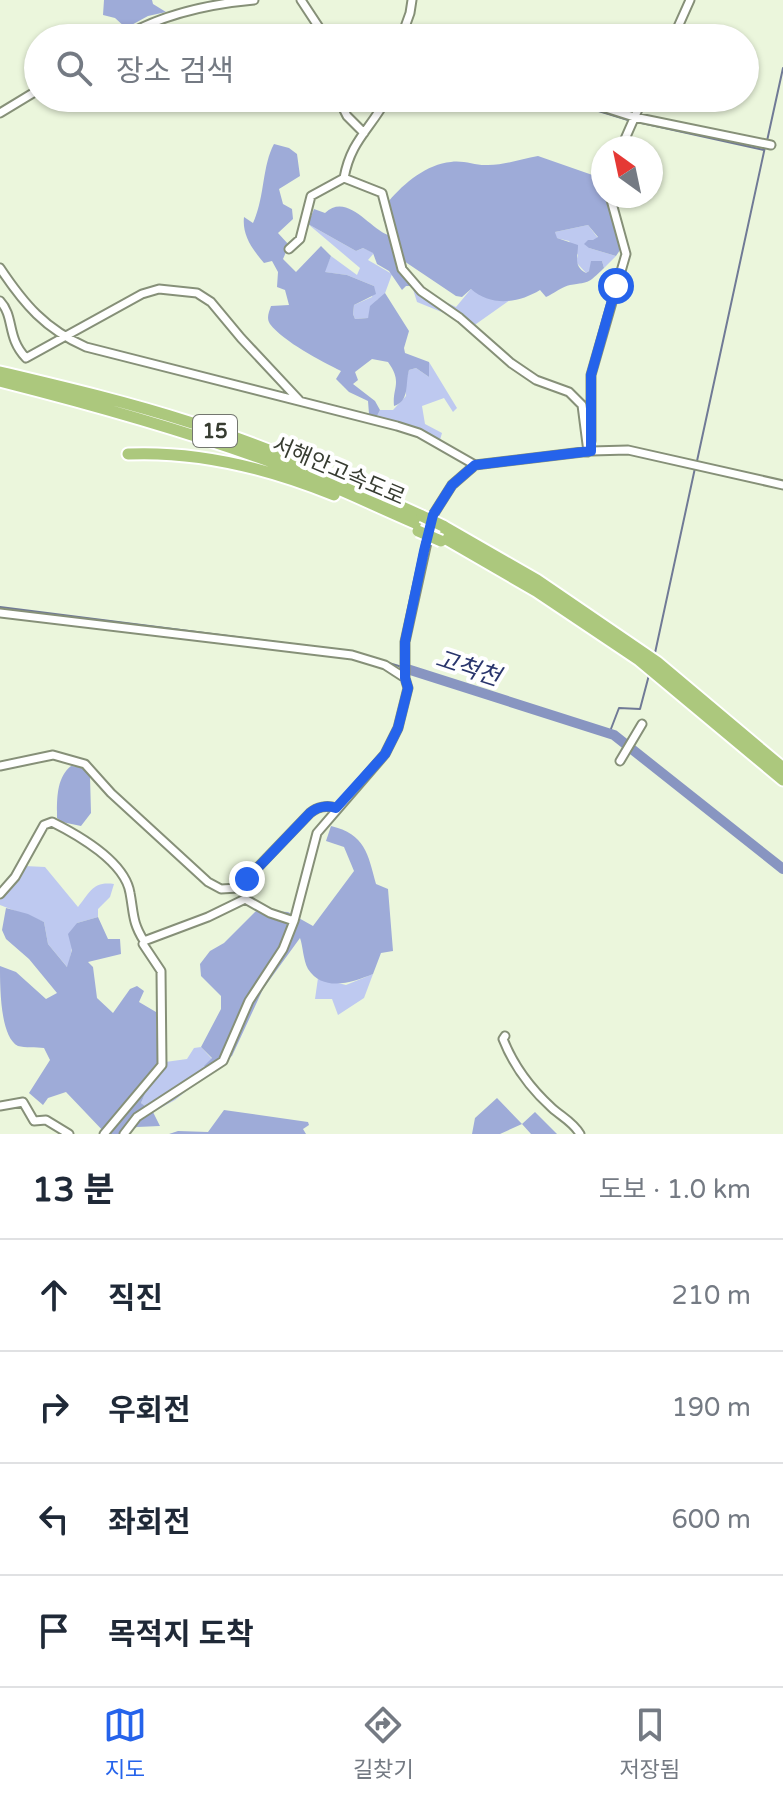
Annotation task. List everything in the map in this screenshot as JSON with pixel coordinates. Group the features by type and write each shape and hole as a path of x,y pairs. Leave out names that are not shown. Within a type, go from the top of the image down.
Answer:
{"highway":[{"name":"서해안고속도로","path":"0,372 190,422 281,454 420,524"},
{"name":"서해안고속도로","path":"0,381 187,432 281,465 420,524 537,580 657,667 783,768"},
{"path":"128,454 163,452 272,474 420,524"},
{"name":"서해안고속도로","path":"442,534 640,655"},
{"name":"서해안고속도로","path":"657,667 783,780"}],"street":[{"path":"150,24 254,0"},
{"path":"301,0 317,24"},
{"path":"406,24 412,0"},
{"path":"679,24 690,0"},
{"path":"0,113 24,98"},
{"path":"345,112 364,133"},
{"path":"344,178 348,155 380,112"},
{"path":"615,112 768,144"},
{"path":"625,136 635,112"},
{"path":"289,249 300,239 311,196 344,178"},
{"path":"344,178 382,193 402,269 421,291 460,318 511,363 536,380 569,392 582,405 590,451"},
{"path":"590,451 591,375 626,254 613,208"},
{"path":"0,268 23,302 62,337 86,347 419,433 475,465"},
{"path":"0,301 5,306 14,346 26,358 142,294 159,289 197,293 211,302 300,402"},
{"path":"124,1134 137,1117 223,1061 249,1001 283,949 294,921 317,833 385,754 405,705 408,688 405,642 433,515 452,485 475,465 590,451 628,450 783,485"},
{"path":"0,613 352,655 385,665 406,676"},
{"path":"622,759 642,724"},
{"path":"0,766 53,755 85,764 111,793 208,882 230,890 238,888 256,871 315,809 336,808"},
{"path":"0,894 15,877 44,825 52,822 104,854 119,872 130,891 130,908 135,926 144,941 208,917 245,899 270,913 294,921"},
{"path":"104,1134 162,1065 161,971 143,944"},
{"path":"505,1036 503,1039 512,1062 531,1087 568,1119 580,1134"},
{"path":"0,1106 23,1102 34,1121 46,1120 69,1134"}],"shaded area":[{"path":"104,0 152,0 166,12 148,16 133,24 122,24 115,18 103,15"},
{"path":"274,144 297,154 300,176 279,189 283,204 292,209 293,219 278,233 289,245 283,259 296,272 321,246 331,256 325,272 347,275 374,286 376,294 354,305 355,319 368,318 370,306 385,293 409,331 405,353 429,362 429,377 416,368 409,370 405,396 394,406 396,380 388,362 372,359 355,372 358,380 353,384 375,401 380,410 377,416 369,414 368,401 349,392 336,379 341,371 293,344 269,322 271,306 289,305 285,290 277,287 278,272 272,261 264,263 249,242 244,217 253,223"},
{"path":"538,156 591,175 591,208 611,208 620,250 616,256 589,248 584,244 598,237 588,225 555,232 557,238 578,245 577,261 586,273 591,261 602,261 604,268 589,281 567,286 546,297 540,290 523,298 496,301 471,289 462,297 395,255 396,267 412,286 402,290 389,271 377,264 373,253 363,248 356,251 308,224 314,209 325,213 341,207 350,209 388,235 389,228 384,222 379,199 389,201 425,170 451,162 483,165"},
{"path":"308,224 356,251 363,248 374,253 368,260 392,274 384,296 377,300 368,318 355,319 354,305 372,297 374,286 347,275 324,272 331,256 357,275 360,268"},
{"path":"588,225 598,238 589,248 616,256 604,268 602,261 586,273 576,262 578,255 569,241 556,238 555,232"},
{"path":"412,286 456,307 471,289 499,301 510,300 469,329 444,313 417,302"},
{"path":"429,362 457,408 453,412 444,398 422,406 425,424 442,433 440,440 377,416 380,410 393,410 406,396 405,383 409,370 416,368 429,377"},
{"path":"71,766 81,767 90,776 91,813 81,826 57,818 60,783"},
{"path":"331,826 358,840 367,855 376,884 388,889 393,951 381,953 373,974 339,984 330,983 322,981 308,969 300,938 263,989 232,1056 211,1071 204,1066 212,1058 201,1047 221,1009 221,996 201,976 200,964 210,951 224,943 257,910 288,912 313,926 354,871 344,847 326,841"},
{"path":"25,866 45,867 78,907 97,886 114,884 110,897 98,909 98,917 77,923 68,968 48,944 44,922 0,905 0,900"},
{"path":"6,908 44,922 48,944 67,967 72,950 68,934 77,923 98,917 108,939 120,939 121,954 88,962 93,967 97,998 113,1013 130,989 137,986 144,991 139,1002 156,1012 158,1063 141,1103 153,1112 160,1126 106,1134 66,1092 48,1098 43,1105 29,1093 50,1060 44,1048 18,1046 12,1041 2,1010 0,966 16,972 46,999 57,993 29,959 6,939 2,930"},
{"path":"373,974 364,998 338,1015 332,999 315,999 318,978 346,985"},
{"path":"201,1047 212,1059 211,1071 175,1100 153,1112 141,1103 158,1063 187,1059 194,1048"},
{"path":"497,1098 522,1124 500,1134 472,1134 475,1118"},
{"path":"224,1110 308,1122 309,1125 303,1129 306,1134 169,1134 178,1131 208,1132"},
{"path":"535,1112 557,1134 531,1134 522,1124"}],"waterway":[{"path":"767,141 783,68"},
{"path":"602,112 764,150"},
{"path":"697,461 765,147"},
{"path":"655,653 695,468"},
{"name":"고척천","path":"0,607 308,646"},
{"name":"고척천","path":"366,656 402,667"},
{"name":"고척천","path":"404,668 614,735 783,869"},
{"path":"609,734 619,708 640,709 649,675"}],"route":[{"path":"247,879 315,809 336,808 385,754 405,705 408,688 405,642 424,551 433,515 452,485 475,465 591,451 591,375 616,286"}]}
